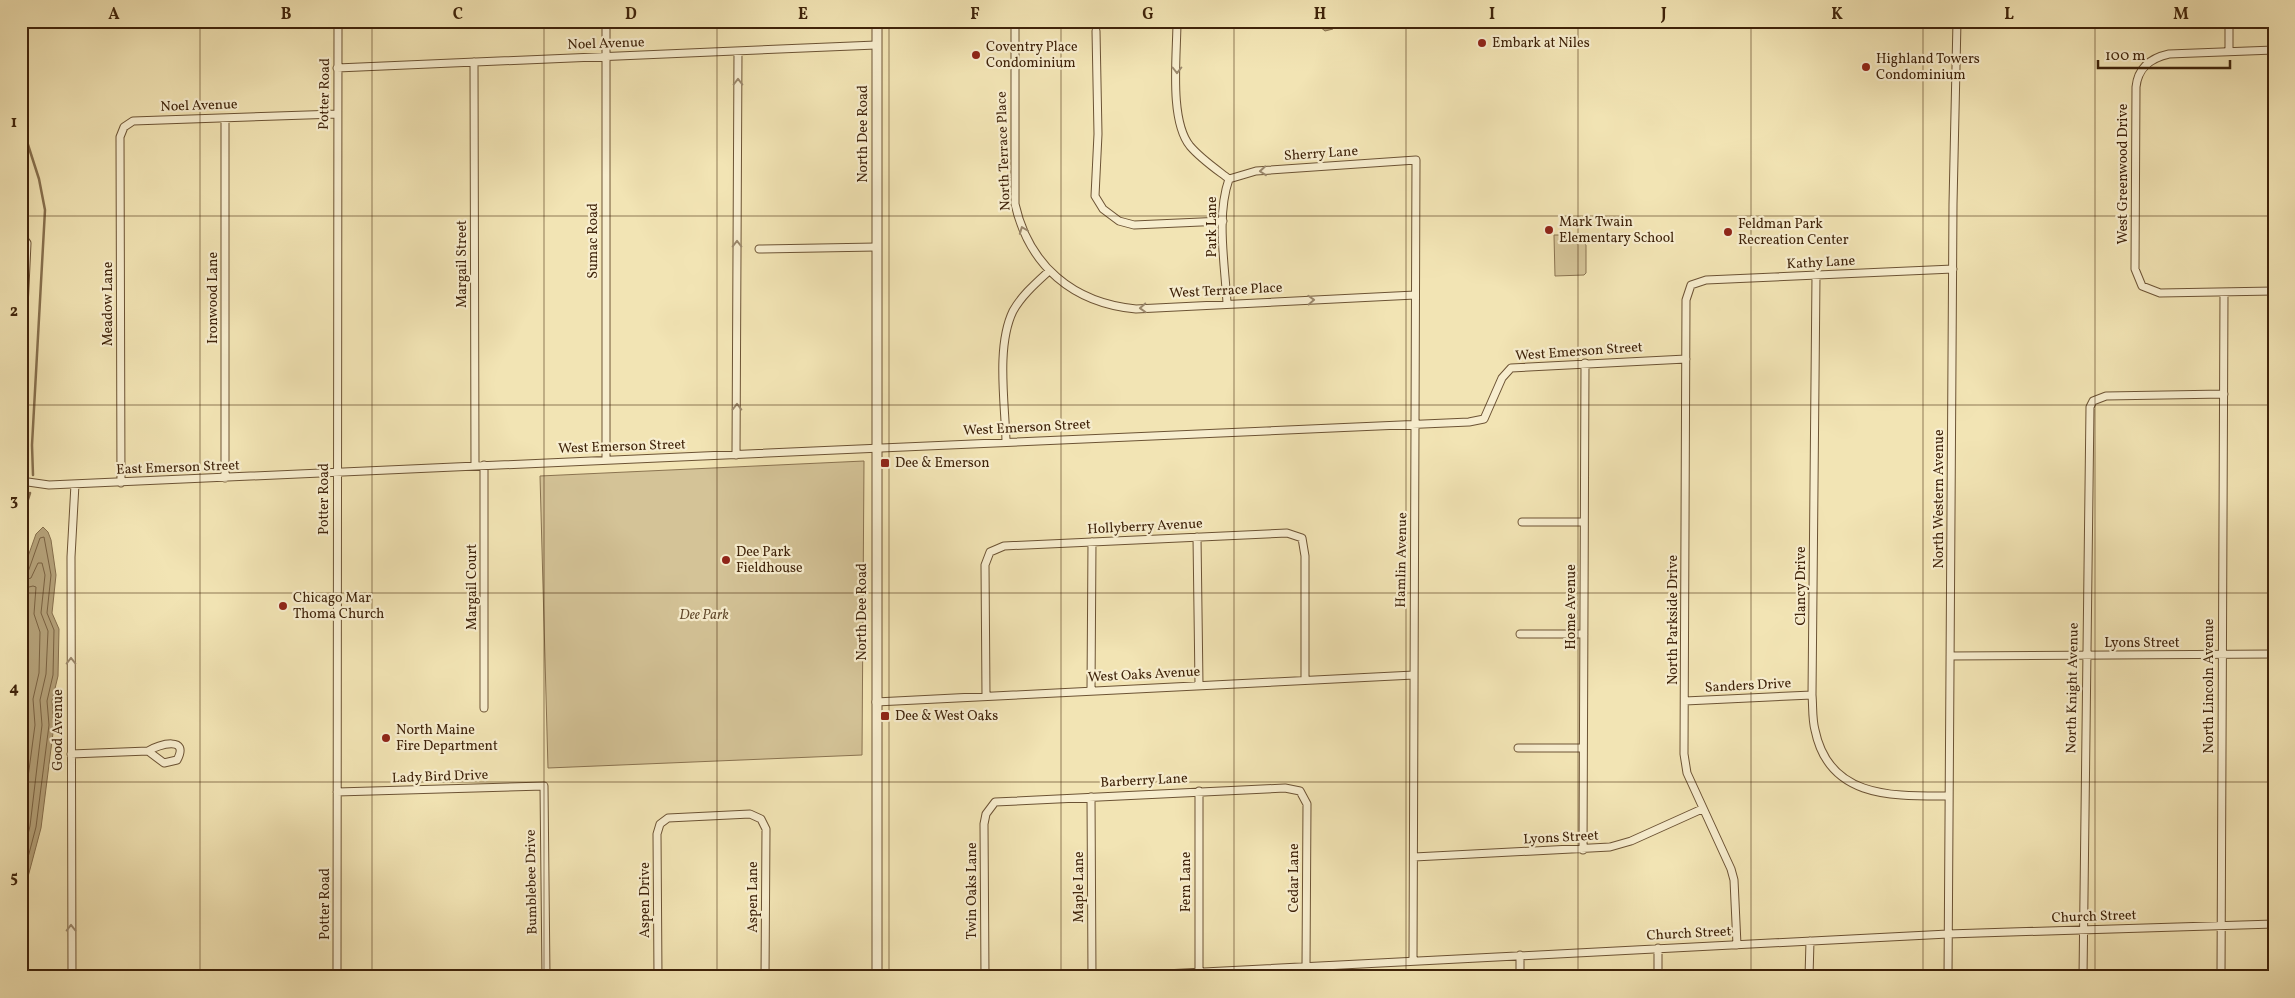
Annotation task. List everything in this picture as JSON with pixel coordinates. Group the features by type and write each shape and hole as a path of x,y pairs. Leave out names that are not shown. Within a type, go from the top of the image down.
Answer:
{"street":[{"name":"Potter Road","path":"337,977 338,21"},
{"name":"Sumac Road","path":"606,21 606,460"},
{"name":"North Dee Road","path":"877,21 877,977"},
{"name":"North Terrace Place","path":"1015,21 1015,204 1029,245 1049,271"},
{"name":"Park Lane","path":"1177,21 1177,100 1182,132 1189,146 1229,179 1223,203 1227,304"},
{"name":"North Western Avenue","path":"1948,977 1953,269 1957,21"},
{"path":"2228,21 2228,51"},
{"path":"1096,30 1098,134 1095,196 1103,209 1119,220 1134,225 1223,221"},
{"name":"Noel Avenue","path":"337,68 876,45"},
{"name":"West Greenwood Drive","path":"2274,50 2169,54 2158,56 2143,67 2137,77 2136,87 2135,270 2142,286 2160,293 2224,293 2274,290"},
{"path":"736,455 738,51"},
{"name":"Margail Street","path":"474,62 475,465"},
{"name":"Noel Avenue","path":"124,127 133,121 337,114"},
{"name":"Ironwood Lane","path":"225,118 225,478"},
{"name":"Meadow Lane","path":"121,482 120,137 124,127"},
{"name":"Sherry Lane","path":"1229,179 1256,171 1416,160"},
{"name":"Hamlin Avenue","path":"1413,961 1416,160"},
{"path":"21,234 27,243 21,374"},
{"path":"759,249 876,248"},
{"name":"Kathy Lane","path":"1692,285 1706,280 1953,269"},
{"name":"West Terrace Place","path":"1049,271 1085,296 1118,307 1136,309 1415,295"},
{"path":"1006,441 1004,356 1009,323 1023,297 1049,271"},
{"name":"Clancy Drive","path":"1816,276 1812,695 1814,728 1819,747 1827,761 1849,782 1880,794 1949,796"},
{"name":"North Parkside Drive","path":"1692,285 1686,300 1685,763 1702,809 1731,870 1737,945"},
{"name":"North Lincoln Avenue","path":"2221,977 2224,293"},
{"name":"West Emerson Street","path":"337,474 475,465 1469,422 1484,419 1489,413 1502,378 1510,368 1686,359"},
{"name":"Home Avenue","path":"1583,850 1585,363"},
{"name":"North Knight Avenue","path":"2083,977 2088,414 2093,401 2106,396 2224,394"},
{"name":"Margail Court","path":"484,465 484,708"},
{"name":"East Emerson Street","path":"21,481 50,485 337,474"},
{"name":"Good Avenue","path":"72,977 71,557 75,484"},
{"path":"1522,522 1584,522"},
{"name":"Hollyberry Avenue","path":"986,696 985,565 990,552 1004,546 1287,533 1302,538 1305,556 1305,680"},
{"path":"1198,537 1199,685"},
{"path":"1091,690 1092,542"},
{"path":"1520,634 1584,634"},
{"name":"Lyons Street","path":"1950,656 2274,654"},
{"name":"West Oaks Avenue","path":"876,702 1414,675"},
{"name":"Sanders Drive","path":"1685,701 1812,695"},
{"path":"1518,748 1583,748"},
{"path":"71,754 148,750"},
{"name":"Lady Bird Drive","path":"337,792 544,786"},
{"name":"Bumblebee Drive","path":"544,786 546,977"},
{"name":"Barberry Lane","path":"990,807 995,802 1005,800 1285,788 1300,791"},
{"name":"Fern Lane","path":"1199,791 1199,972"},
{"name":"Cedar Lane","path":"1300,791 1307,804 1306,966"},
{"name":"Maple Lane","path":"1091,797 1092,977"},
{"name":"Twin Oaks Lane","path":"985,977 984,824 990,807"},
{"name":"Lyons Street","path":"1414,858 1610,847 1631,841 1702,809"},
{"name":"Aspen Lane","path":"660,824 668,818 750,814 761,819 766,829 765,977"},
{"name":"Aspen Drive","path":"658,977 658,834 660,824"},
{"name":"Church Street","path":"1106,977 1199,972 1236,974 1306,966 1948,934 2274,924"},
{"path":"1810,941 1810,977"},
{"path":"1658,948 1658,977"},
{"path":"1520,955 1520,977"}],"green space":[{"path":"1554,235 1575,235 1586,245 1586,273 1584,275 1555,276"},
{"name":"Dee Park","path":"864,461 862,755 548,768 540,476"}],"water":[{"path":"1318,21 1335,21 1333,29 1325,31 1319,26"},
{"path":"43,527 48,532 51,540 56,575 52,613 59,629 58,676 52,701 54,725 41,828 25,888 26,928 21,940 21,576 36,534"}],"waterway":[{"path":"21,123 39,179 45,210 32,445 33,475"},
{"path":"21,521 30,493"}],"place":[{"name":"Embark at Niles","path":"1482,43"},
{"name":"Coventry Place Condominium","path":"976,55"},
{"name":"Highland Towers Condominium","path":"1866,67"},
{"name":"Mark Twain Elementary School","path":"1549,230"},
{"name":"Feldman Park Recreation Center","path":"1728,232"},
{"name":"Dee & Emerson","path":"885,463"},
{"name":"Dee Park Fieldhouse","path":"726,560"},
{"name":"Chicago Mar Thoma Church","path":"283,606"},
{"name":"Dee & West Oaks","path":"885,716"},
{"name":"North Maine Fire Department","path":"386,738"}]}
